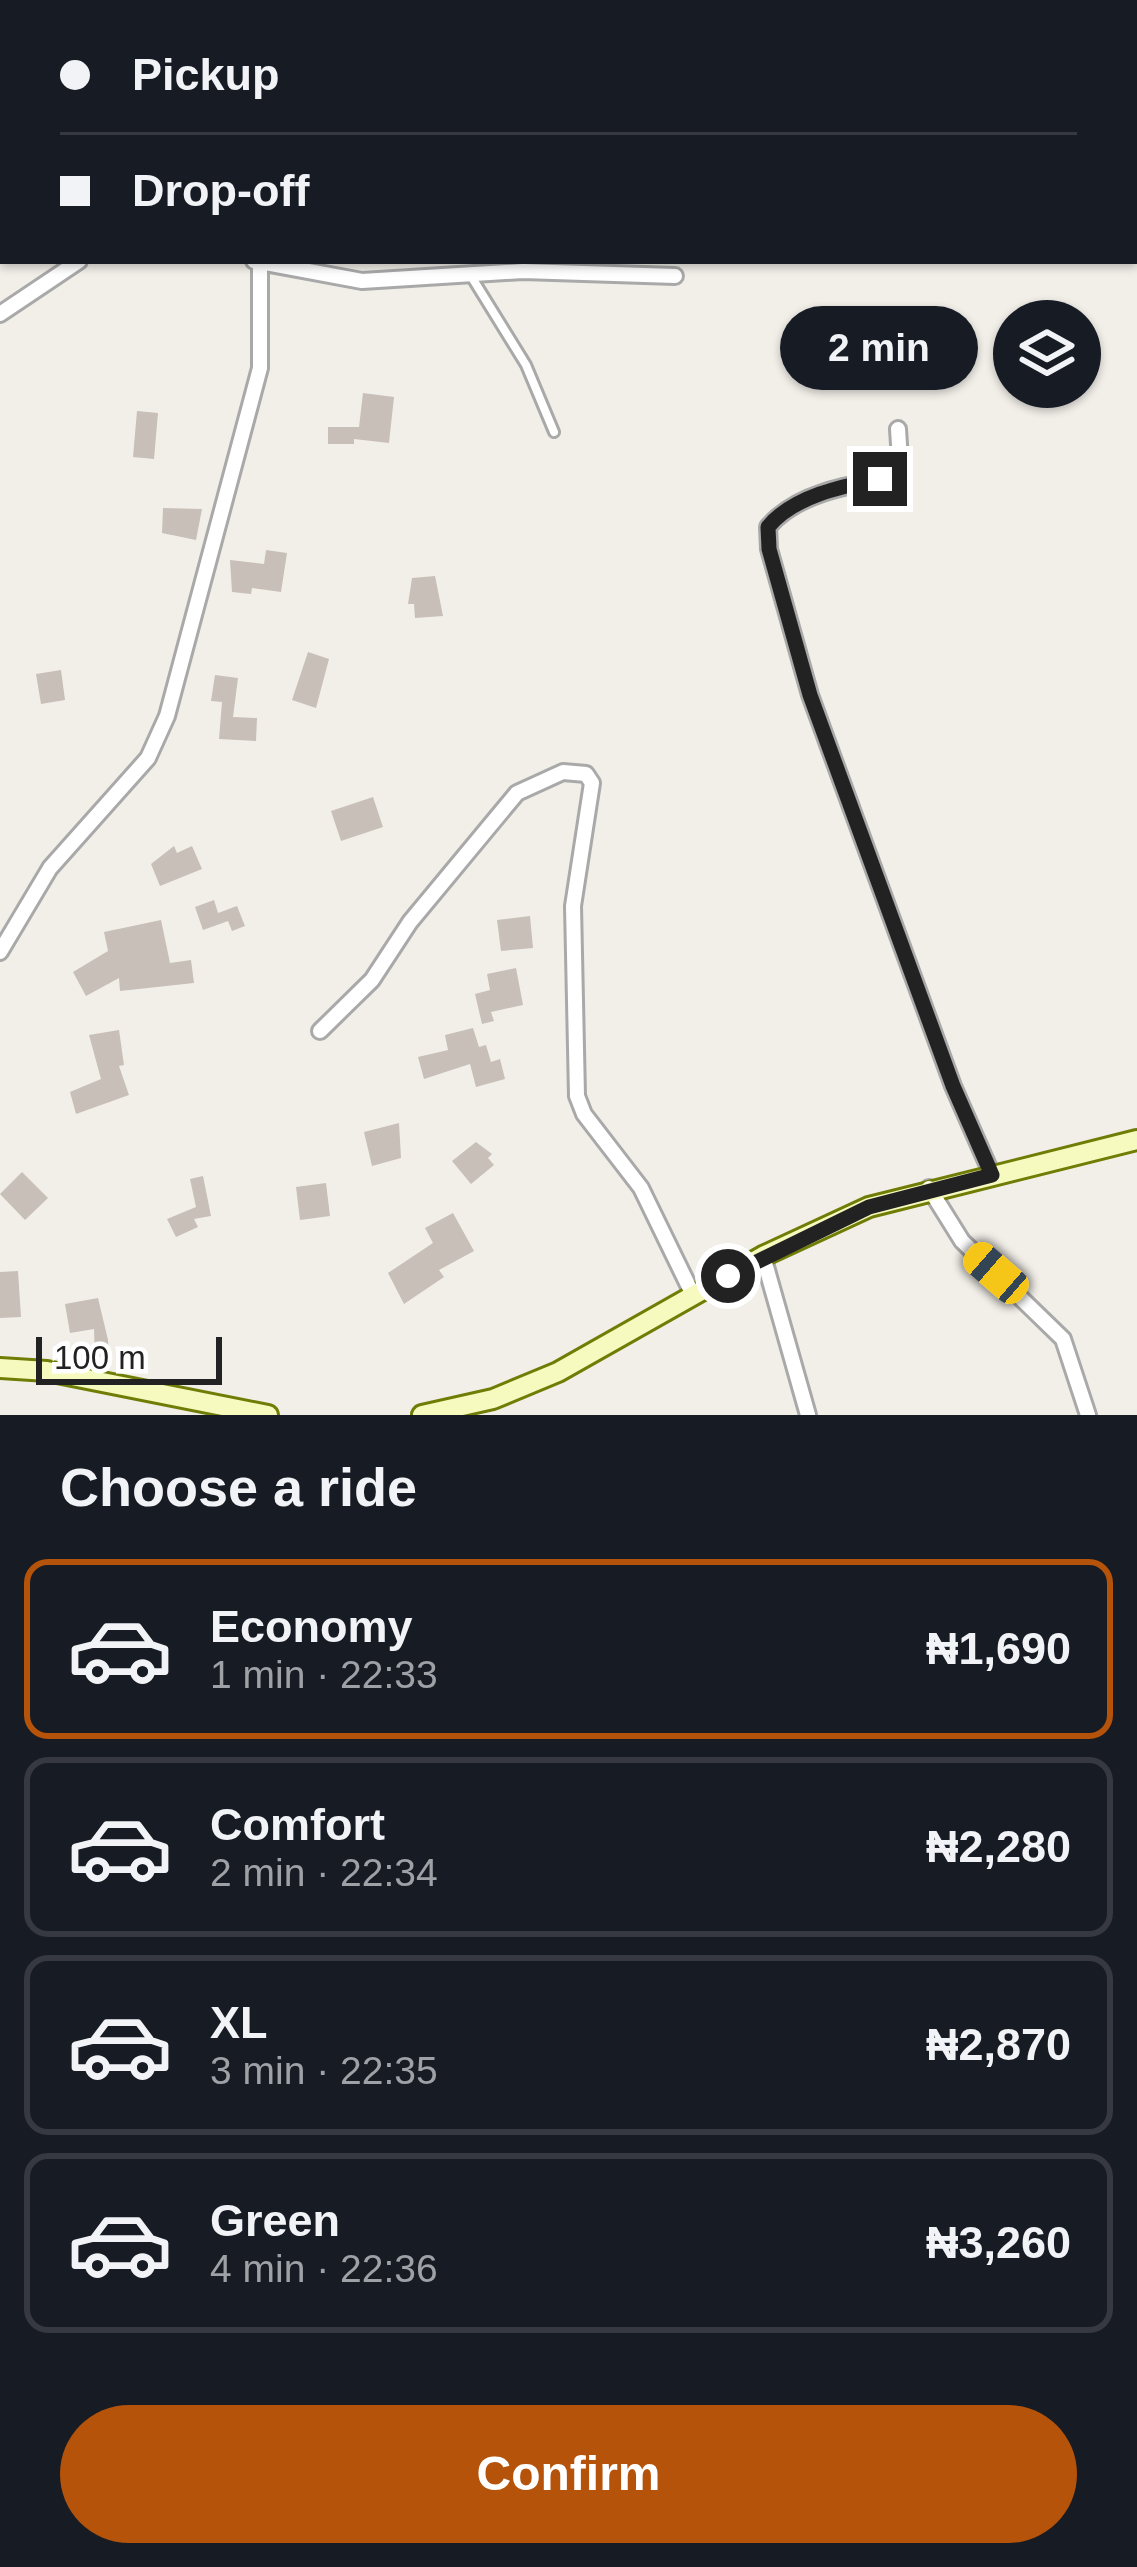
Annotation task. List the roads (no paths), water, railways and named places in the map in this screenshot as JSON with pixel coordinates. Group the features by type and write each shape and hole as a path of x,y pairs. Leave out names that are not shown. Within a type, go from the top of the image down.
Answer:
{"street":[{"path":"0,314 75,264"},
{"path":"0,952 50,868 148,758 167,716 260,368 258,264"},
{"path":"269,264 362,281 609,267 675,276"},
{"path":"898,429 900,460 895,477 832,489 777,516 768,527 769,549 810,695 953,1086 992,1175"},
{"path":"320,1030 373,980 410,922 518,793 563,772 586,774 592,783 573,907 577,1096 584,1114 641,1188 693,1295"},
{"path":"422,1415 493,1399 558,1372 763,1256 869,1207 929,1188 1137,1140"},
{"path":"929,1188 962,1241 1063,1339 1088,1415"},
{"path":"763,1256 808,1415"},
{"path":"0,1368 47,1371 268,1415"}],"lane":[{"path":"470,274 526,365 554,432"}]}
